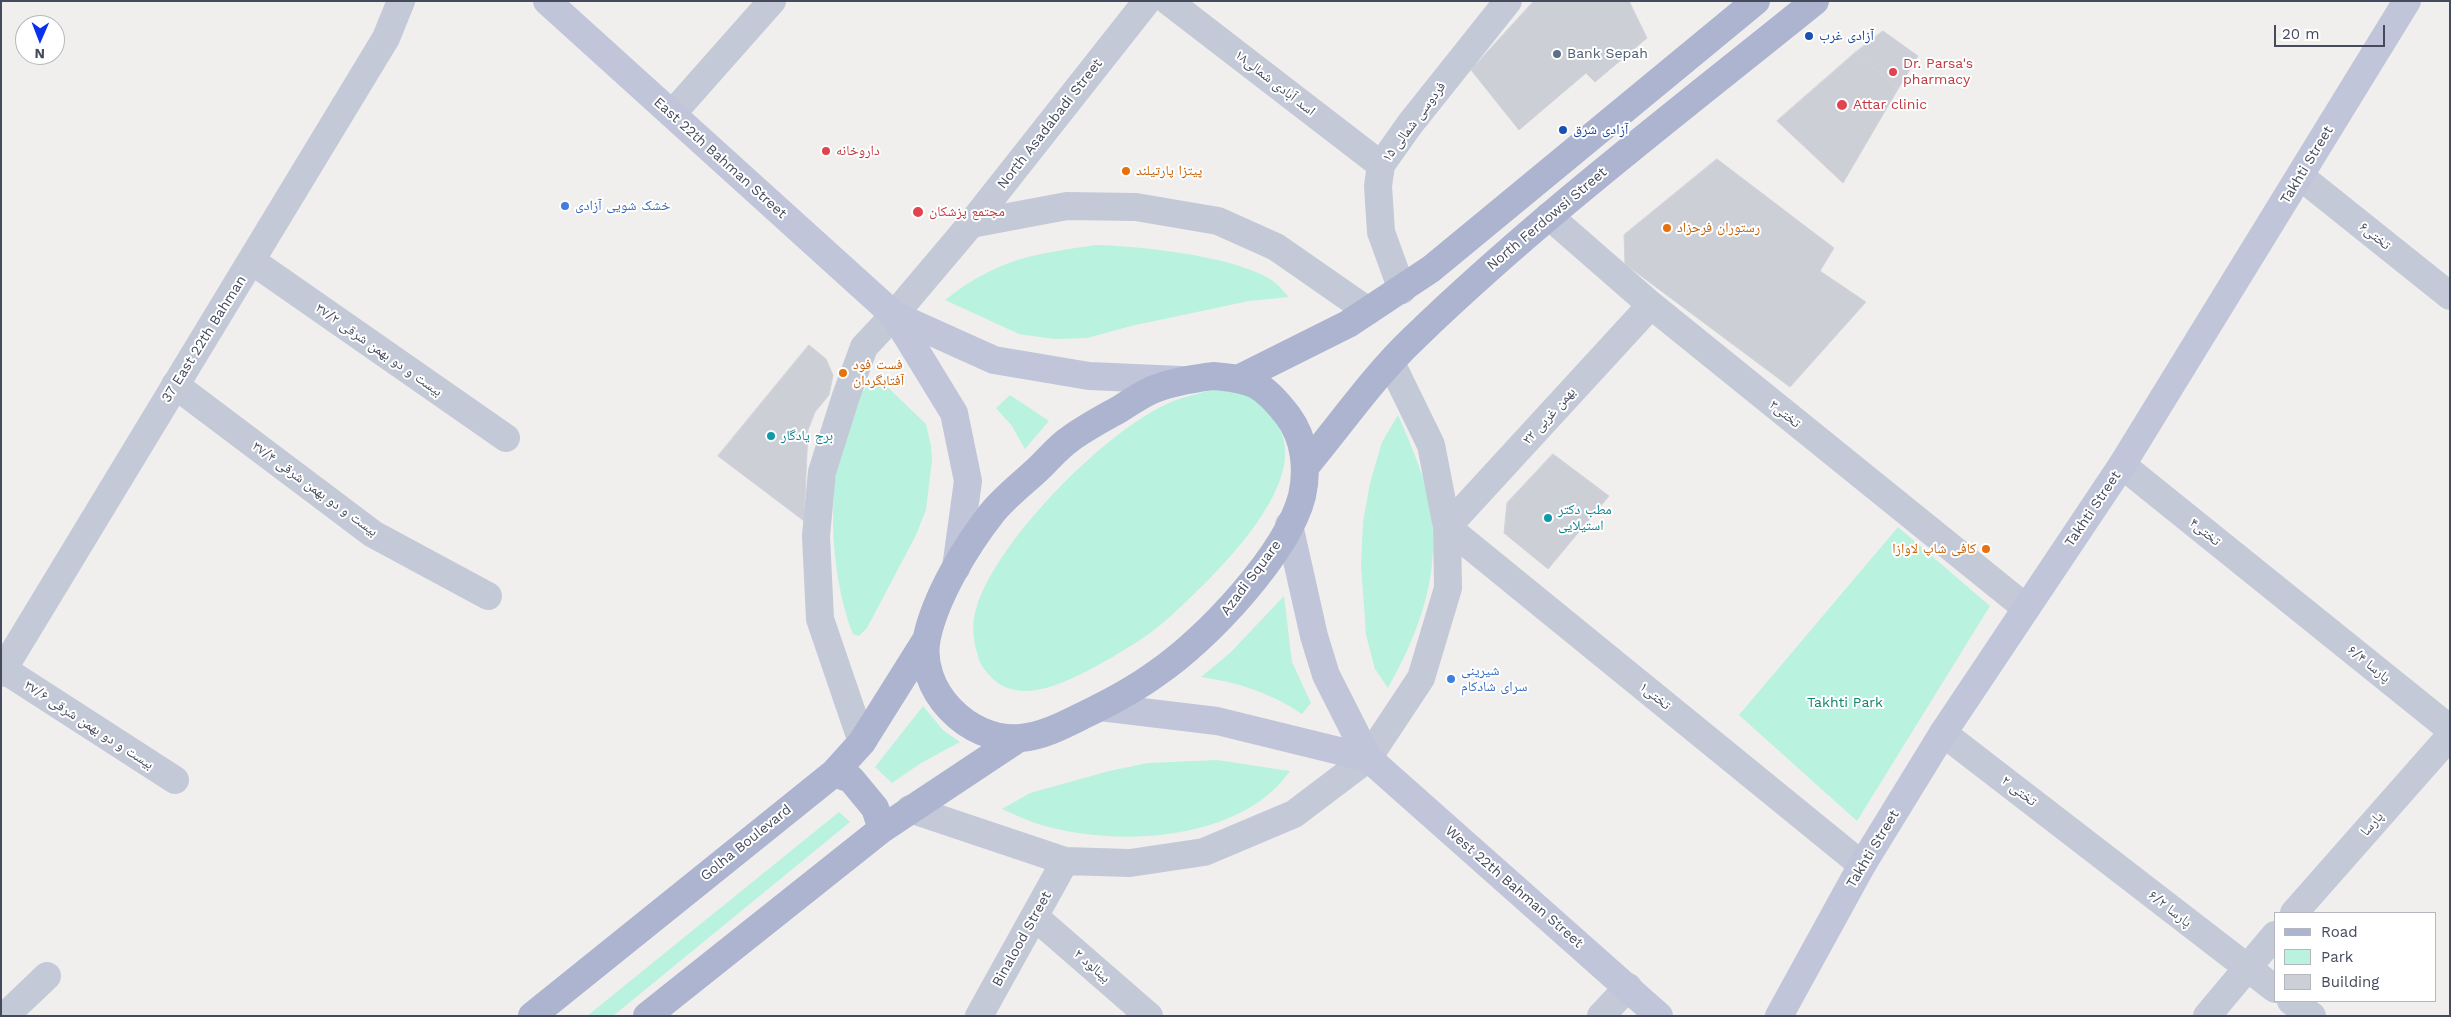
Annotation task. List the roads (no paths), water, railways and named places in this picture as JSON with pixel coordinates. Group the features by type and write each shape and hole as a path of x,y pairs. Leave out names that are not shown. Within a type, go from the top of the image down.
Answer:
{"main road":[{"name":"East 22th Bahman Street","path":"547,1 894,315 954,413 968,481 956,568"},
{"path":"1240,378 1315,342 1402,290 1431,270 1756,1"},
{"name":"North Ferdowsi Street","path":"1306,466 1412,340 1475,280 1550,216 1815,1"},
{"name":"Takhti Street","path":"1779,1016 1862,865 1943,733 2122,465 2407,1"},
{"name":"East 22th Bahman Street","path":"894,315 994,360 1089,376 1185,380"},
{"name":"Azadi Square","path":"1213,376 1240,378 1269,392 1296,427 1306,466 1301,498 1289,525 1264,566 1213,627 1158,673 1100,707 1049,731 1019,738 989,735 962,721 940,699 928,671 926,640 934,611 956,568 993,512 1069,439 1152,390 1185,380 1213,376"},
{"name":"West 22th Bahman Street","path":"1289,525 1314,636 1326,675 1368,758 1659,1016"},
{"name":"Golha Boulevard","path":"532,1016 834,772 862,742 926,640"},
{"name":"West 22th Bahman Street","path":"1100,707 1217,721 1368,758"},
{"path":"647,1016 882,829 1019,738"},
{"path":"834,772 851,779 875,808 882,829"}],"street":[{"name":"37 East 22th Bahman","path":"2,671 386,38 402,1"},
{"path":"672,114 772,1"},
{"name":"North Asadabadi Street","path":"862,742 820,619 816,536 822,472 864,347 894,315 971,224 1147,1"},
{"name":"اسد آبادی شمالی۱۸","path":"1168,1 1381,165"},
{"name":"فردوسی شمالی ۱۵","path":"1402,290 1381,232 1378,186 1381,165 1410,124 1508,1"},
{"name":"تختی۶","path":"2300,176 2450,296"},
{"path":"971,224 1067,206 1136,207 1218,222 1276,247 1368,311"},
{"name":"تختی۳","path":"1550,216 1650,305 2026,608"},
{"name":"بیست و دو بهمن شرقی ۳۷/۲","path":"252,261 506,438"},
{"name":"۲۲ بهمن غربی","path":"1447,527 1650,305"},
{"path":"910,809 1065,861 1130,862 1204,852 1294,814 1368,758 1421,678 1448,588 1447,527 1431,445 1391,364"},
{"name":"بیست و دو بهمن شرقی ۳۷/۴","path":"175,385 373,534 488,596"},
{"name":"تختی۴","path":"2122,465 2287,599"},
{"name":"تختی۱","path":"1447,527 1862,865"},
{"name":"پارسا ۶/۴","path":"2287,599 2450,729"},
{"name":"بیست و دو بهمن شرقی ۳۷/۶","path":"2,671 175,780"},
{"name":"تختی ۲","path":"1943,733 2094,850"},
{"name":"پارسا","path":"2295,912 2450,736"},
{"name":"پارسا ۶/۲","path":"2094,850 2274,988"},
{"name":"Binalood Street","path":"979,1016 1065,861"},
{"name":"بینالود ۲","path":"1035,917 1149,1016"},
{"path":"2207,1016 2274,936"},
{"path":"5,1016 47,976"},
{"path":"1601,1016 1628,988"},
{"path":"2292,1002 2312,1016"}],"place":[{"name":"آزادی غرب","path":"1809,36"},
{"name":"Bank Sepah","path":"1557,54"},
{"name":"Dr. Parsa's pharmacy","path":"1893,72"},
{"name":"Attar clinic","path":"1842,105"},
{"name":"آزادی شرق","path":"1563,130"},
{"name":"داروخانه","path":"826,151"},
{"name":"پیتزا پارتیلند","path":"1126,171"},
{"name":"خشک شویی آزادی","path":"565,206"},
{"name":"مجتمع پزشکان","path":"918,212"},
{"name":"رستوران فرحزاد","path":"1667,228"},
{"name":"فست فود آفتابگردان","path":"843,373"},
{"name":"برج یادگار","path":"771,436"},
{"name":"مطب دکتر استیلایی","path":"1548,518"},
{"name":"كافى شاپ لاوازا","path":"1986,549"},
{"name":"شیرینی سرای شادکام","path":"1451,679"}],"park label":[{"name":"Takhti Park","path":"1845,703"}]}
